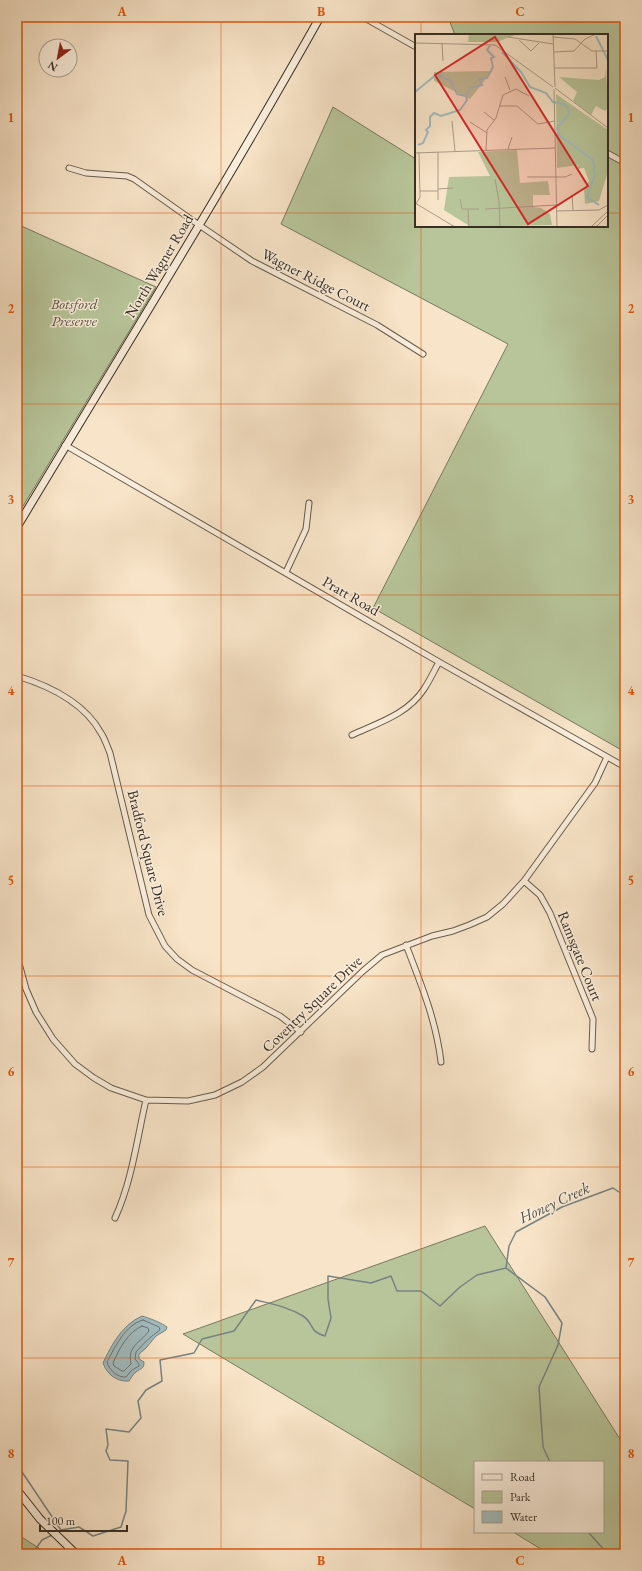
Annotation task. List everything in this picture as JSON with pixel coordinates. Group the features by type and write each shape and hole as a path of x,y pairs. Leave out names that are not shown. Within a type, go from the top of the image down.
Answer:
{"main road":[{"name":"North Wagner Road","path":"17,527 198,226 320,17"},
{"path":"17,1490 56,1536 76,1554"}],"street":[{"path":"364,17 415,46"},
{"path":"608,154 625,163"},
{"name":"Wagner Ridge Court","path":"69,168 86,173 127,176 134,179 198,226 252,261 377,325 423,354"},
{"name":"Pratt Road","path":"65,445 439,662 625,767"},
{"path":"286,572 306,529 309,503"},
{"path":"352,735 401,712 412,703 424,689 439,662"},
{"name":"Bradford Square Drive","path":"17,676 40,684 71,700 87,713 101,733 110,753 149,915 165,946 177,959 192,970 280,1016 301,1032"},
{"name":"Coventry Square Drive","path":"20,967 26,989 36,1012 53,1039 75,1064 94,1078 110,1088 146,1100 188,1101 215,1095 242,1082 263,1067 301,1032 362,971 382,955 432,936 453,931 486,917 504,904 524,881 595,782 607,756"},
{"name":"Ramsgate Court","path":"524,881 540,895 550,913 562,941 593,1019 592,1049"},
{"path":"406,945 430,1009 438,1038 441,1062"},
{"path":"115,1218 127,1187 146,1100"}],"green space":[{"path":"448,17 625,17 625,752 373,608 508,344 281,224 333,107 415,158 415,227 608,227 608,34 455,34"},
{"name":"Botsford Preserve","path":"17,224 156,287 17,516"},
{"path":"485,1226 625,1447 625,1554 549,1554 515,1533 604,1533 604,1461 474,1461 474,1508 183,1334"},
{"path":"17,1534 48,1554 17,1554"}],"water":[{"path":"142,1316 165,1325 167,1327 166,1330 156,1336 139,1354 139,1359 144,1362 143,1367 134,1374 129,1381 116,1379 107,1371 103,1363 118,1336 129,1324"}],"waterway":[{"name":"Honey Creek","path":"506,1268 509,1246 516,1232 562,1207 613,1188 625,1196"},
{"path":"506,1268 545,1297 562,1323 558,1345 539,1387 543,1447 550,1461"},
{"name":"Honey Creek","path":"57,1532 79,1527 93,1536 121,1527 126,1511 128,1461 110,1460 106,1451 108,1445 106,1429 129,1432 141,1418 138,1401 146,1390 162,1381 160,1360 194,1353 202,1339 234,1331 256,1300 292,1310 303,1316 316,1332 325,1336 331,1318 328,1299 328,1276 371,1283 391,1276 397,1291 421,1291 440,1306 460,1287 477,1275 506,1268"},
{"path":"17,1432 20,1469 61,1530"},
{"path":"589,1533 608,1554"},
{"name":"Honey Creek","path":"32,1554 42,1540 52,1535"}]}
